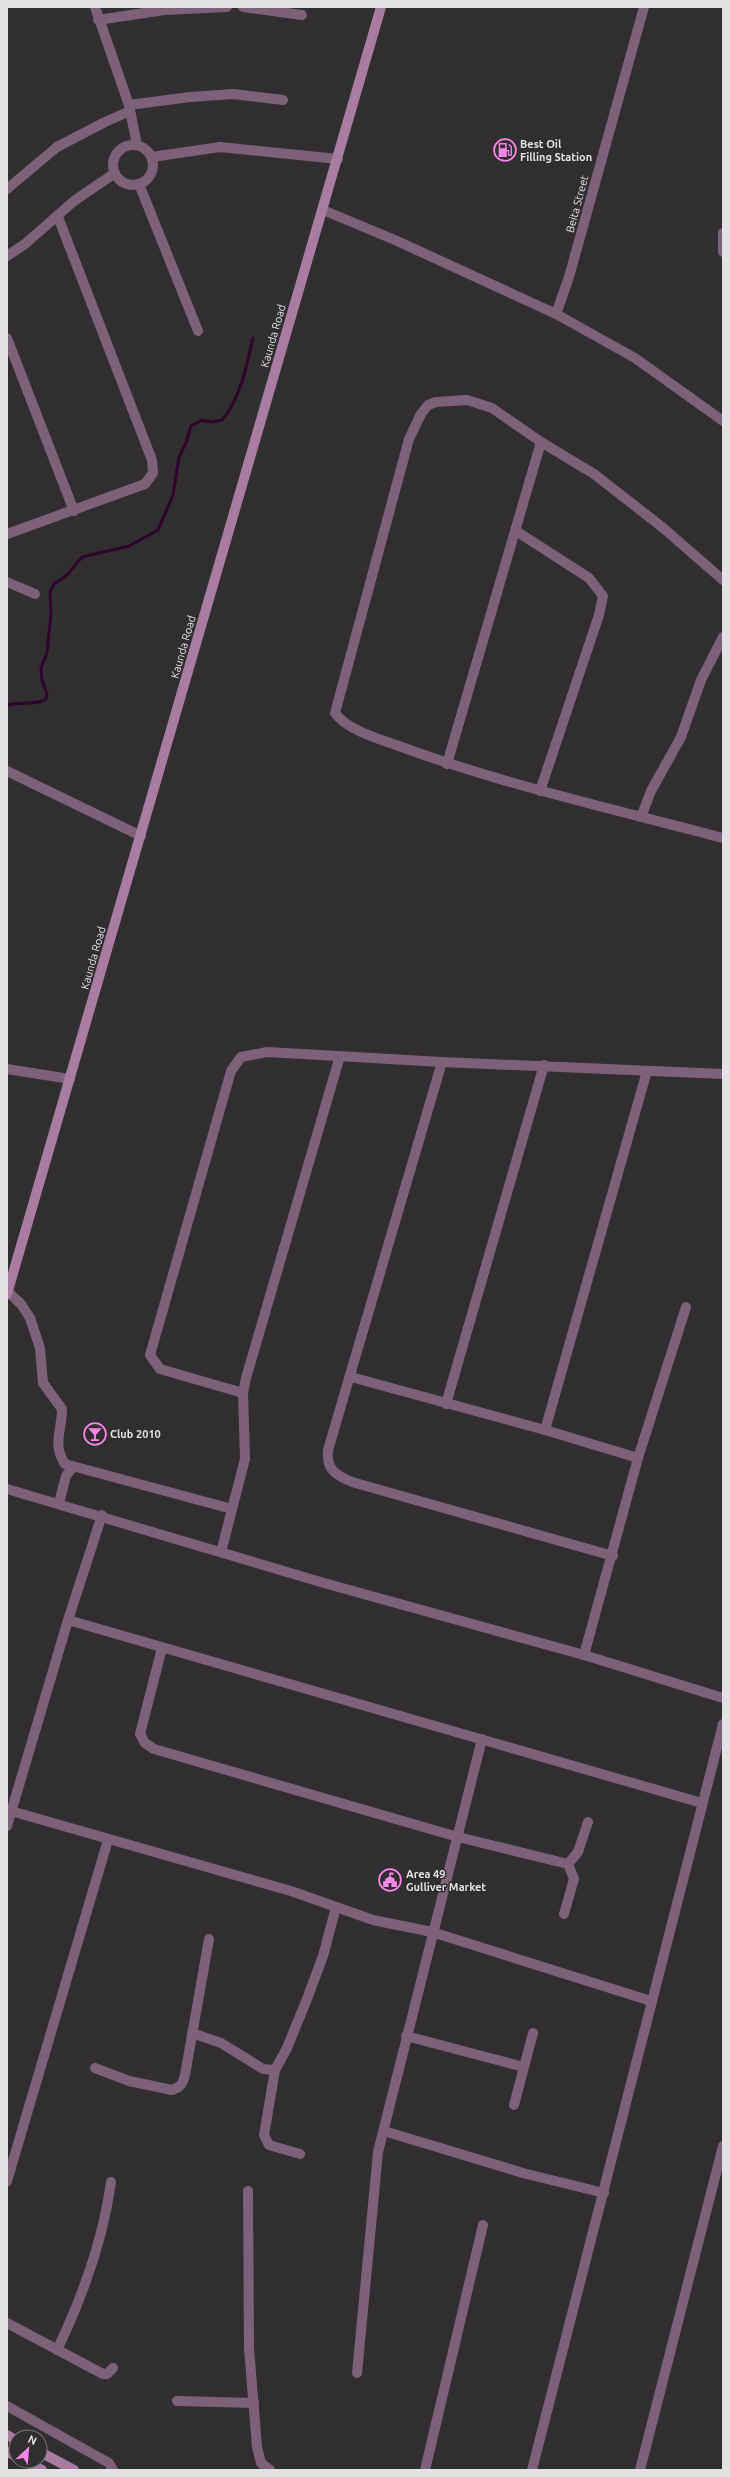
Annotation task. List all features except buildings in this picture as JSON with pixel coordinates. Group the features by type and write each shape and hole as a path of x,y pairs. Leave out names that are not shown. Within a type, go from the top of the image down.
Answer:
{"main road":[{"name":"Kaunda Road","path":"7,1293 381,7"},
{"path":"48,2456 74,2470"}],"street":[{"path":"95,7 98,20 130,108 137,145"},
{"path":"98,20 164,10 227,7"},
{"path":"243,7 302,15"},
{"name":"Beita Street","path":"556,314 570,277 644,7"},
{"path":"7,189 57,147 130,108 190,97 233,94 283,100"},
{"path":"137,145 147,150 152,157 152,172 148,179 139,184 126,184 115,173 113,165 118,151 125,146 137,145"},
{"path":"152,157 220,147 338,159"},
{"path":"7,256 58,216 74,201 115,173"},
{"path":"139,184 198,331"},
{"path":"323,210 409,246 556,314 635,358 723,421"},
{"path":"7,534 74,512 145,484 153,473 152,460 58,216"},
{"path":"723,233 723,252"},
{"path":"7,338 74,512"},
{"path":"723,580 614,489 572,459 541,442 492,408 478,402 456,399 436,402 428,405 421,414 410,440 335,712 341,722 373,736 447,764 540,791 723,838"},
{"path":"447,764 541,442"},
{"path":"516,531 588,578 603,596 599,615 540,791"},
{"path":"7,582 35,594"},
{"path":"641,817 651,791 681,737 701,680 723,638"},
{"path":"7,771 141,836"},
{"path":"243,1393 160,1369 150,1355 183,1234 236,1061 250,1054 266,1052 442,1062 544,1065 723,1074"},
{"path":"221,1552 244,1459 243,1393 246,1378 340,1056"},
{"path":"442,1062 327,1460 330,1469 339,1477 613,1556"},
{"path":"446,1404 544,1065"},
{"path":"7,1069 70,1079"},
{"path":"546,1430 647,1071"},
{"path":"7,1293 21,1304 30,1318 40,1348 43,1383 62,1409 57,1446 59,1455 65,1464 232,1509"},
{"path":"584,1655 613,1556 638,1458 686,1307"},
{"path":"351,1377 546,1430 638,1458"},
{"path":"59,1503 66,1476 73,1467"},
{"path":"7,1489 102,1515 221,1552 584,1655 723,1698"},
{"path":"7,1826 68,1620 102,1515"},
{"path":"68,1620 702,1803"},
{"path":"162,1648 140,1734 145,1743 154,1749 458,1837 568,1864"},
{"path":"532,2470 723,1724"},
{"path":"357,2373 378,2160 406,2036 482,1739"},
{"path":"11,1811 108,1840 291,1891 373,1920 432,1932 651,2001"},
{"path":"568,1864 578,1852 588,1822"},
{"path":"7,2181 108,1840"},
{"path":"564,1914 574,1879 568,1864"},
{"path":"300,2154 269,2145 264,2135 275,2070 307,2000 323,1956 336,1908"},
{"path":"95,2068 129,2081 172,2090 179,2088 183,2083 209,1940"},
{"path":"192,2033 221,2043 263,2070 275,2070"},
{"path":"514,2106 533,2033"},
{"path":"406,2036 524,2067"},
{"path":"384,2131 523,2173 604,2193"},
{"path":"640,2470 719,2177 723,2146"},
{"path":"57,2350 76,2310 107,2210 111,2182"},
{"path":"248,2191 249,2348 258,2456 261,2463 270,2470"},
{"path":"425,2470 483,2225"},
{"path":"7,2323 103,2374 107,2374 113,2368"},
{"path":"177,2402 254,2403"},
{"path":"7,2406 109,2463 113,2470"}],"waterway":[{"path":"7,705 32,703 46,699 47,694 42,680 41,668 47,653 51,613 50,592 54,584 67,575 82,557 129,546 158,530 173,495 179,457 186,443 191,426 202,420 211,422 222,420 228,412 234,402 242,381 253,338"}],"place":[{"name":"Best Oil Filling Station","path":"505,150"},
{"name":"Club 2010","path":"95,1434"},
{"name":"Area 49 Gulliver Market","path":"390,1880"}]}
